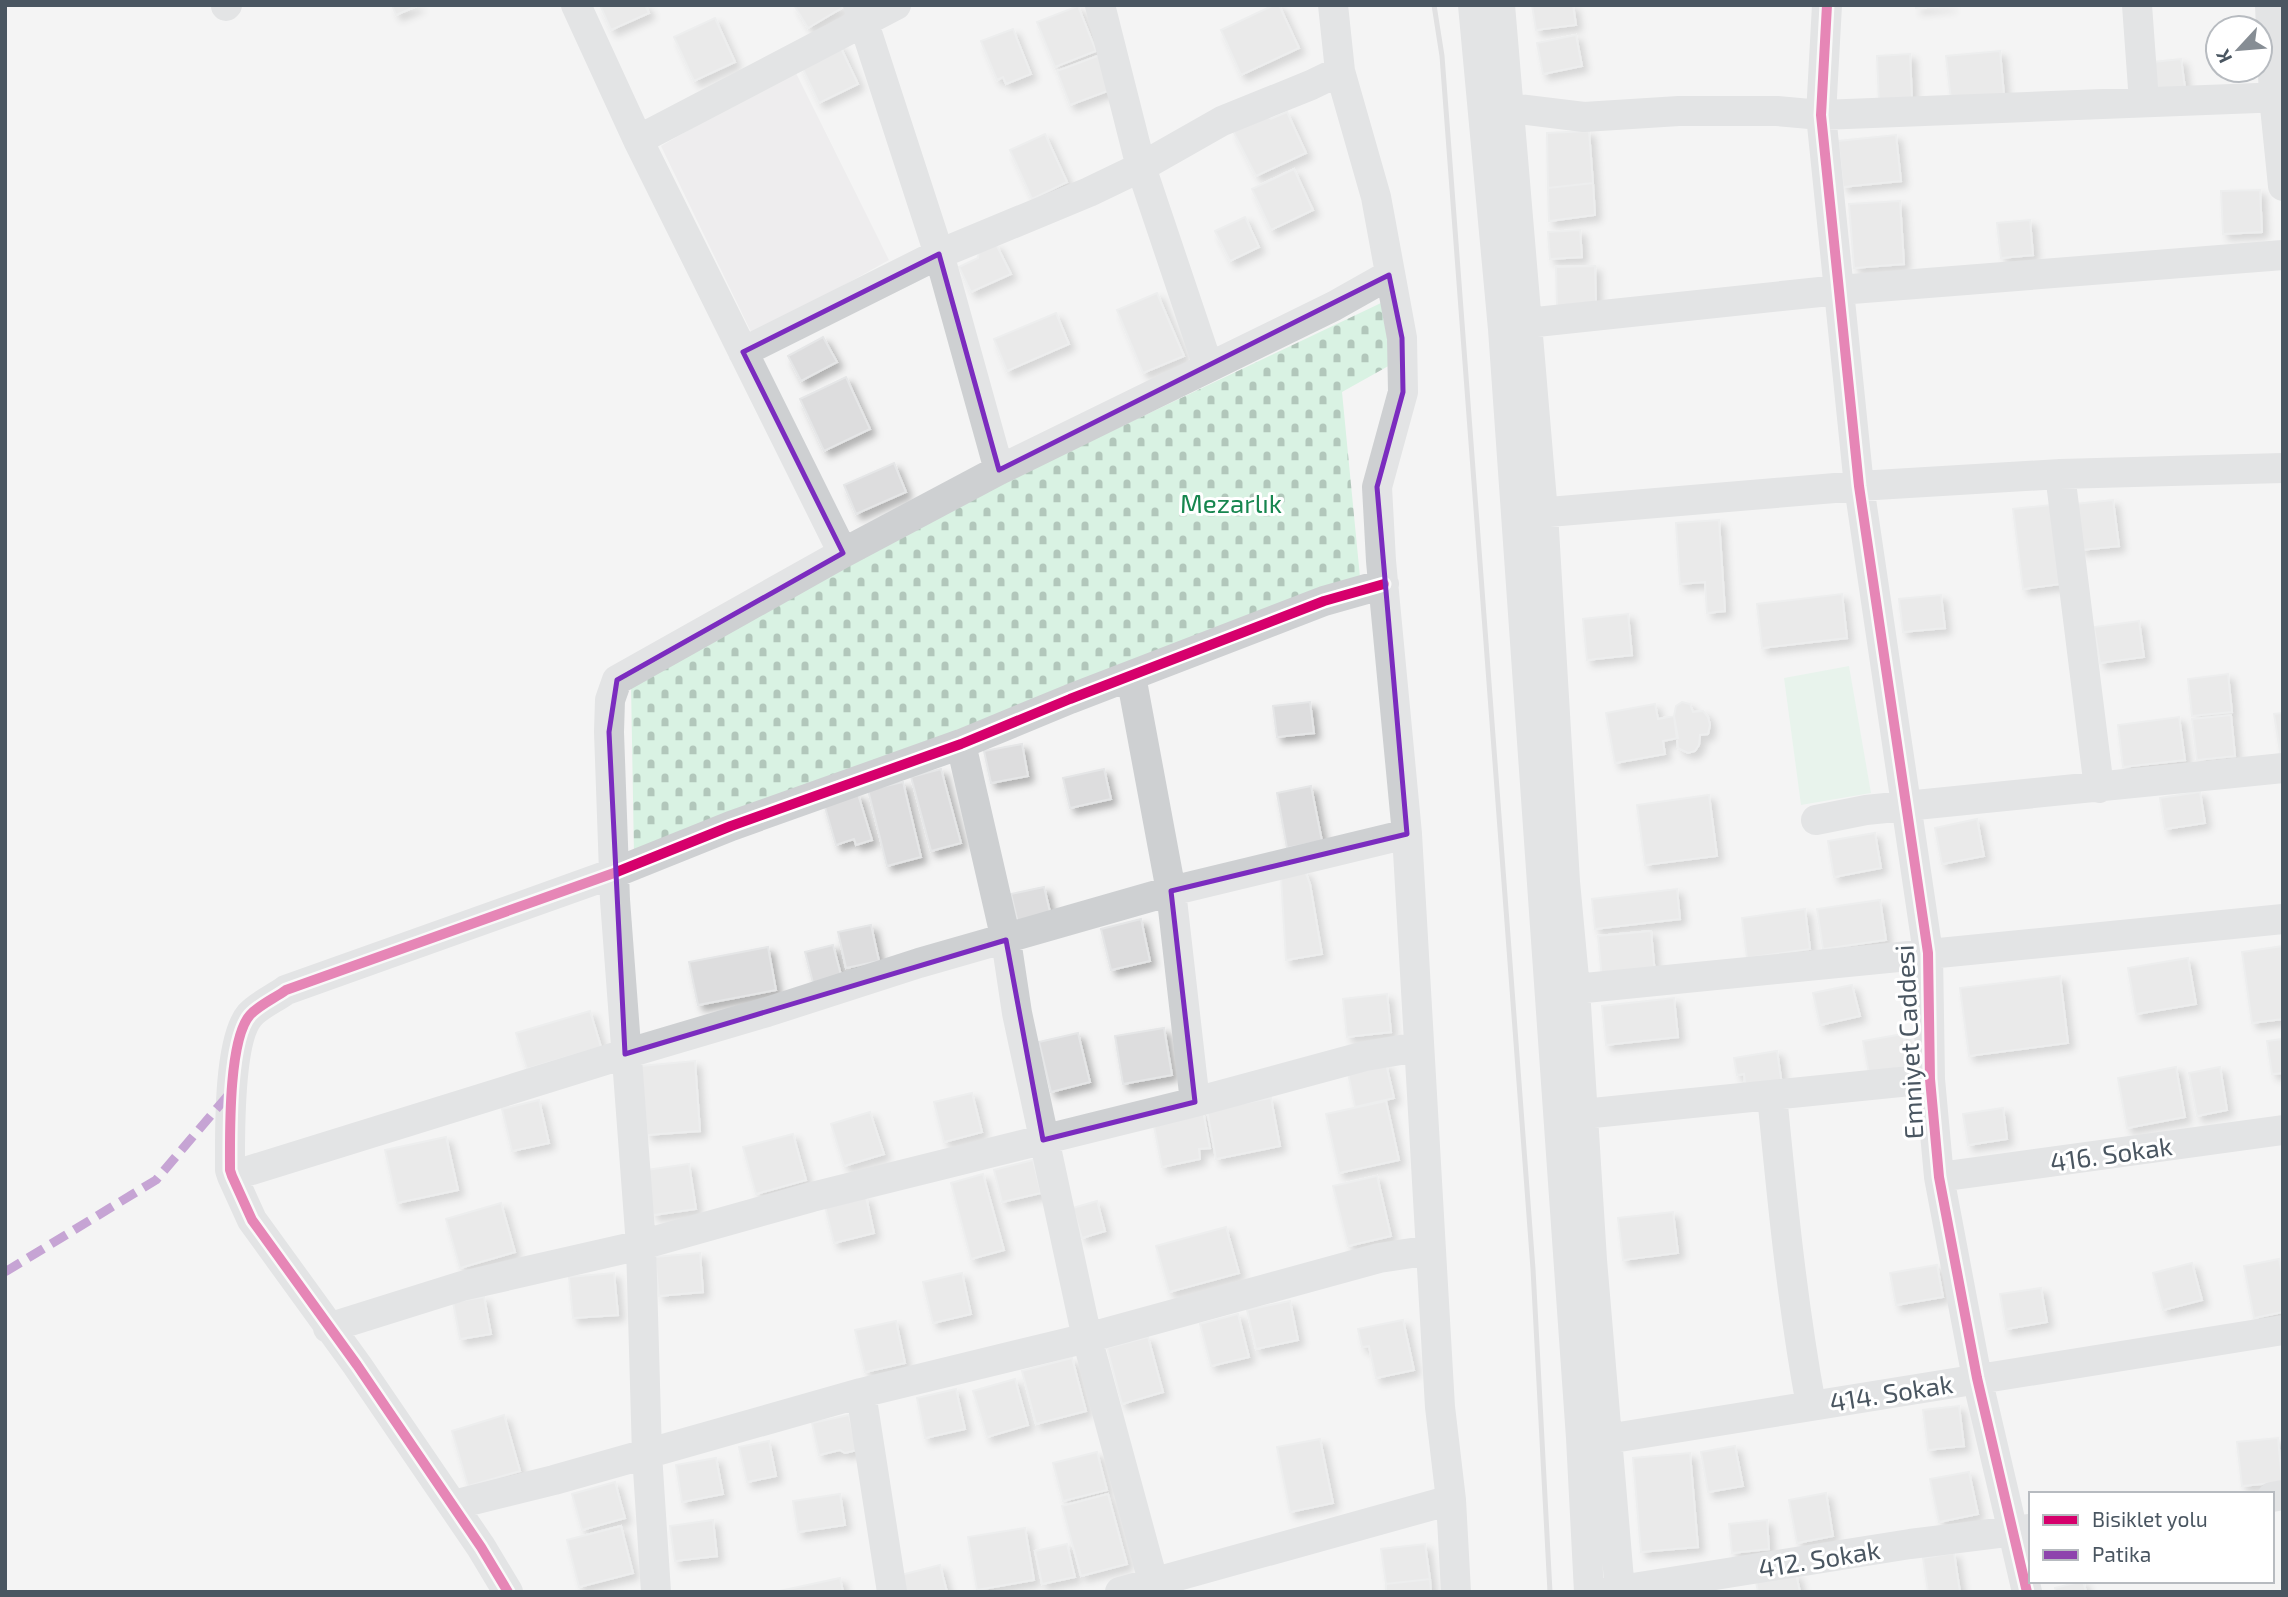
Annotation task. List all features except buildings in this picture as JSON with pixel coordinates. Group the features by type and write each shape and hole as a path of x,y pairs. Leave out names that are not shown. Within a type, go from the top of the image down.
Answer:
{"street":[{"path":"576,5 638,140 843,553"},
{"path":"638,140 861,13 896,5"},
{"path":"1100,5 1142,167 1208,366"},
{"path":"1333,5 1340,71 1376,198 1402,338 1403,392 1377,487 1407,834 1440,1407 1451,1500 1456,1592"},
{"path":"1473,5 1515,326"},
{"path":"1500,5 1510,108 1515,326 1594,1438 1616,1591"},
{"name":"Emniyet Caddesi","path":"1827,5 1821,115 1859,486 1928,953 1930,1079 1939,1177 1977,1378 2022,1531 2027,1592"},
{"path":"2137,5 2144,102"},
{"path":"2270,5 2283,186"},
{"path":"861,13 939,254 999,470"},
{"path":"743,352 939,254 1089,192 1142,167 1222,121 1340,71"},
{"path":"1510,108 1584,117 1679,111 1777,111 1821,115 2278,97"},
{"path":"1515,326 1839,290 2283,255"},
{"path":"656,1592 647,1454 640,1245 614,873 609,732 610,700 617,680 843,553 999,470 1334,306 1389,275"},
{"path":"1529,513 1859,486 2060,474 2283,468"},
{"path":"2060,474 2099,788"},
{"path":"1529,513 1575,989 1592,1260 1594,1438 1589,1592"},
{"path":"508,1592 453,1505 357,1365 252,1220 232,1177 230,1093 240,1039 249,1016 286,990 614,873 731,826 961,744 1324,601 1384,584"},
{"path":"1130,676 1171,891 1195,1101"},
{"path":"961,744 1006,940 1017,1013 1087,1338 1155,1588"},
{"path":"1816,820 1866,810 2283,768"},
{"path":"232,1177 919,963 1171,891 1407,834"},
{"path":"1575,989 2283,919"},
{"path":"328,1328 462,1286 640,1245 812,1197 1365,1056 1418,1047"},
{"path":"1583,1114 1930,1079"},
{"path":"1772,1095 1786,1244 1797,1330 1811,1405"},
{"name":"416. Sokak","path":"1939,1177 2283,1130"},
{"path":"453,1505 647,1454 861,1393 1087,1338 1379,1258 1431,1250"},
{"name":"414. Sokak","path":"1594,1438 2283,1330"},
{"path":"861,1393 892,1592"},
{"path":"1120,1592 1155,1588 1451,1500"},
{"name":"412. Sokak","path":"1616,1591 1910,1544 2022,1531"}],"highlighted area":[{"path":"939,254 999,470 1389,275 1402,338 1403,392 1377,487 1407,834 1171,891 1195,1102 1043,1140 1006,940 625,1054 609,732 617,680 843,553 743,352"}],"shaded area":[{"path":"794,69 889,260 753,336 661,146"}],"green space":[{"name":"Mezarlık","path":"1381,303 1392,364 1342,392 1360,577 634,856 631,684 889,537"},
{"path":"1849,666 1871,793 1801,805 1784,678"}],"railway":[{"path":"1434,5 1442,56 1533,1269 1550,1592"}],"marked path":[{"path":"5,1272 156,1180 230,1093"}],"cycle path":[{"path":"1827,5 1821,115 1859,486 1928,953 1930,1079 1939,1177 1977,1378 2027,1592"},
{"path":"508,1592 481,1547 357,1365 252,1220 232,1176 230,1135 234,1066 243,1027 250,1015 286,990 614,873 731,826 961,744 1324,601 1384,584"}]}
